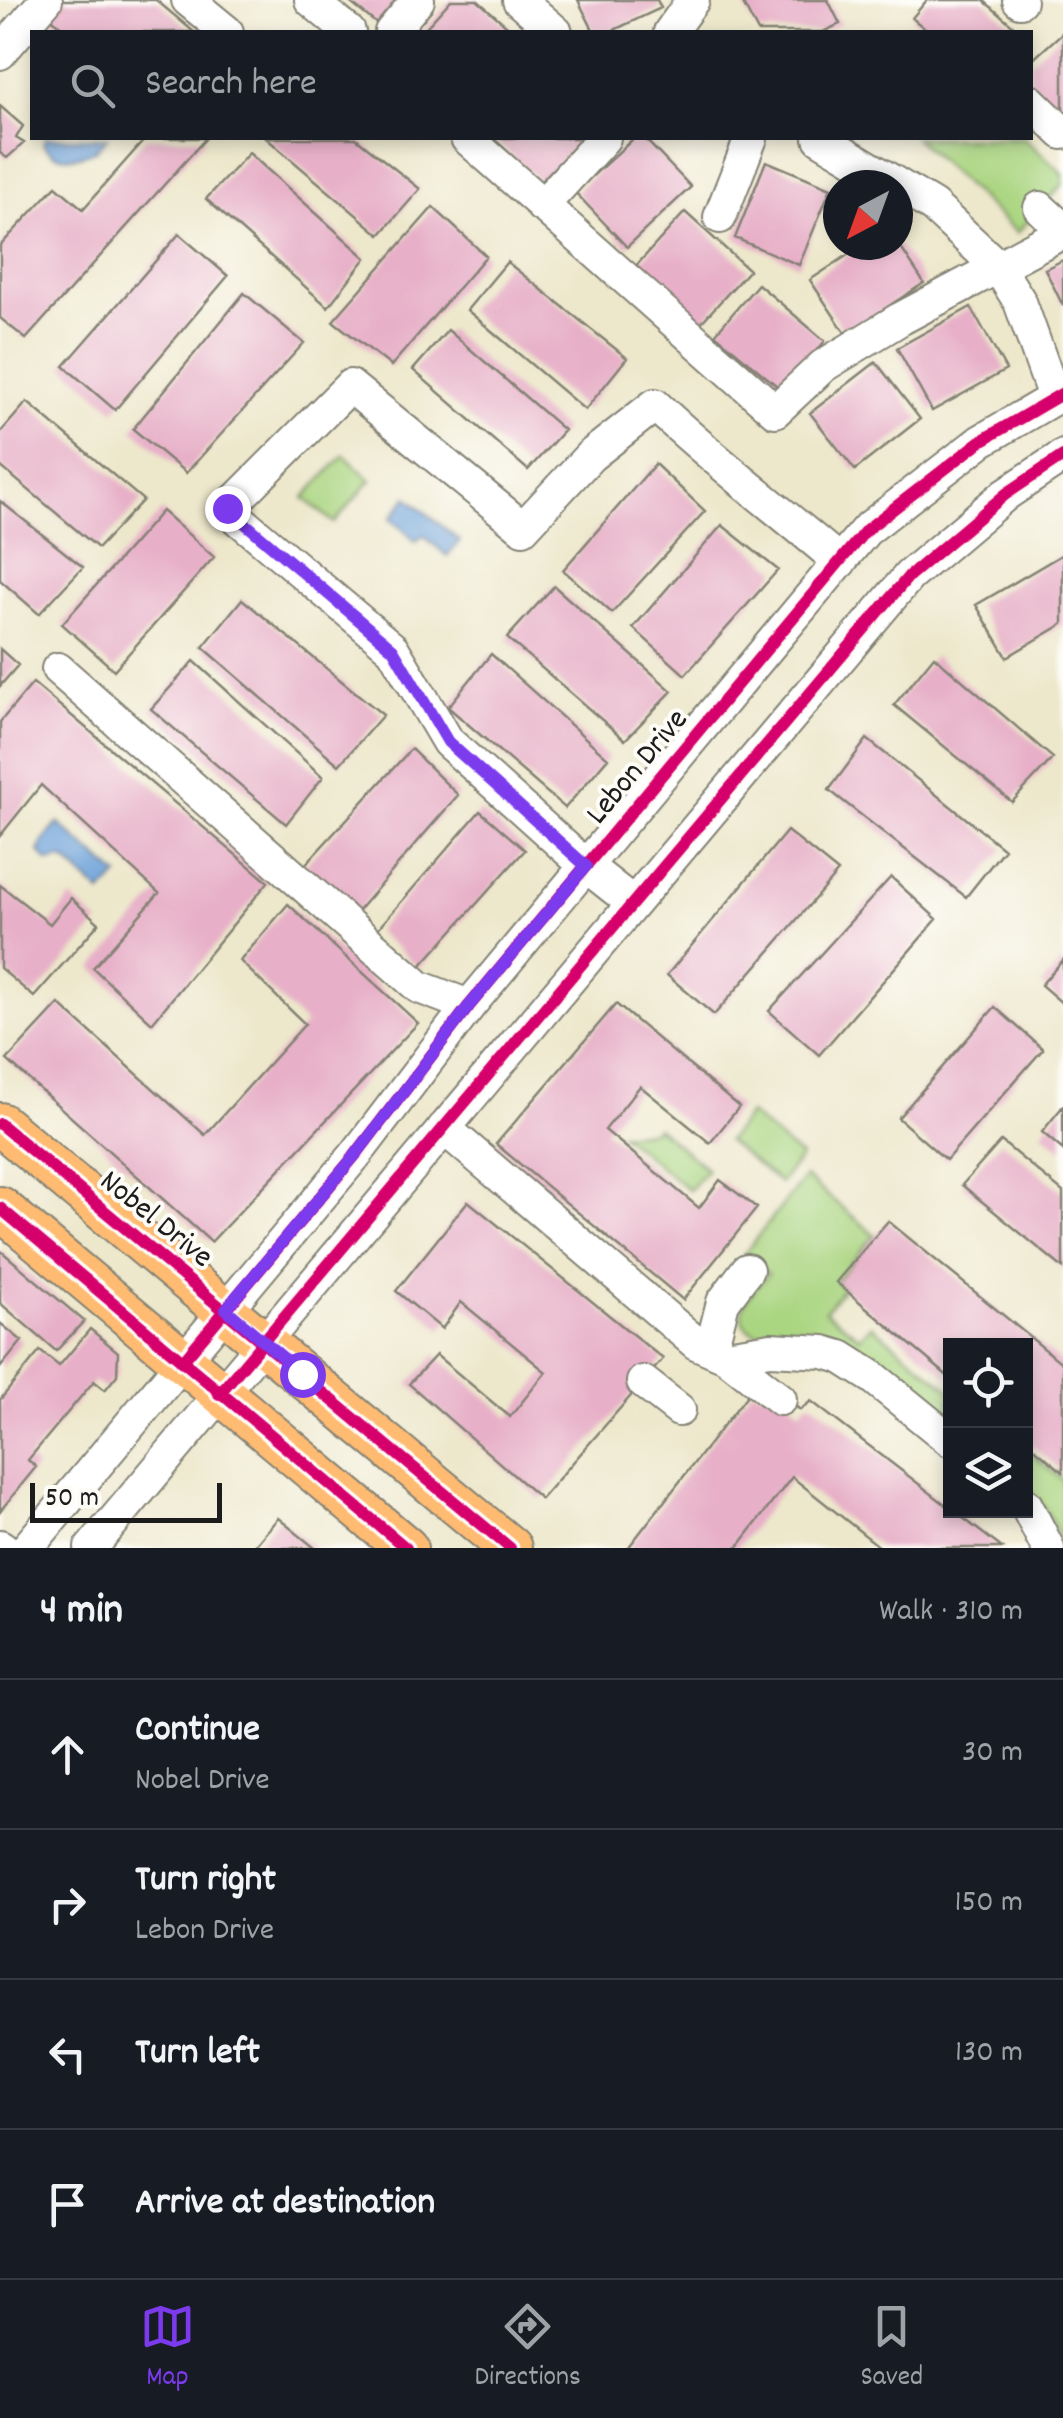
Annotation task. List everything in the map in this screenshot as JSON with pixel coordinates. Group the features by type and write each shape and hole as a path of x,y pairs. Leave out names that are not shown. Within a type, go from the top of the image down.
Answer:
{"main road":[{"name":"Nobel Drive","path":"0,1124 510,1548"},
{"path":"0,1208 406,1548"}],"street":[{"path":"0,52 46,0"},
{"path":"188,0 226,30"},
{"path":"311,0 347,30"},
{"path":"393,30 418,0"},
{"path":"519,0 554,30"},
{"path":"671,30 691,0"},
{"path":"1033,105 1063,133"},
{"path":"469,140 776,411 822,366 998,267 1055,223"},
{"path":"542,206 602,140"},
{"path":"720,218 750,140"},
{"path":"823,140 933,206 998,267 1020,302 1058,395"},
{"path":"633,903 448,742 393,649 227,508 350,386 523,528 590,456 655,405 707,454 840,562"},
{"name":"Lebon Drive","path":"27,1548 357,1153 469,1006 866,530 966,452 1058,395"},
{"path":"91,1548 909,576 1006,494 1063,456"},
{"path":"58,669 419,987 469,1006"},
{"path":"444,1128 696,1342 719,1353 780,1399"},
{"path":"719,1353 723,1302 747,1270"},
{"path":"719,1353 772,1349 824,1352 841,1357 874,1378 943,1434"},
{"path":"643,1382 679,1410"},
{"path":"1033,1518 1048,1548"}],"green space":[{"path":"917,140 1026,140 1063,173 1063,184 1017,233"},
{"path":"344,455 371,480 334,523 304,498"},
{"path":"749,1114 801,1157 780,1183 727,1141"},
{"path":"656,1127 707,1169 689,1190 621,1134 652,1131"},
{"path":"805,1177 875,1235 836,1281 843,1288 825,1311 860,1337 871,1325 943,1383 943,1419 827,1340 756,1333 747,1327 742,1320 744,1304 768,1274 744,1254"},
{"path":"1033,1456 1063,1480 1063,1545 1045,1508 1033,1495"}],"water":[{"path":"44,140 105,140 93,151 76,157 58,155 43,144"},
{"path":"407,497 460,541 447,556 423,535 416,542 391,518"},
{"path":"58,823 119,876 101,893 64,859 48,862 39,852"}],"building":[{"path":"60,0 156,0 192,30 64,30 48,14"},
{"path":"347,0 404,0 382,28"},
{"path":"451,0 477,0 512,30 424,30"},
{"path":"578,0 657,0 661,8 614,30 593,30"},
{"path":"741,0 828,0 840,24 827,30 757,30"},
{"path":"927,0 983,0 1016,28 927,30 912,18"},
{"path":"1063,32 1063,115 1033,83 1033,59"},
{"path":"0,106 23,126 16,138 24,143 7,158 0,153"},
{"path":"144,140 204,140 26,339 0,318 0,246 56,186 83,209"},
{"path":"268,140 359,140 420,189 380,235"},
{"path":"495,140 581,140 540,182"},
{"path":"632,140 646,140 691,187 627,247 575,192"},
{"path":"249,153 366,258 328,307 206,199"},
{"path":"766,161 823,185 823,207 799,265 735,238"},
{"path":"433,207 486,256 391,366 333,321"},
{"path":"685,212 749,270 699,325 635,267"},
{"path":"179,234 228,276 115,410 64,366"},
{"path":"840,260 909,260 924,283 846,334 810,280"},
{"path":"1063,260 1063,306 1045,269"},
{"path":"507,262 627,358 585,410 467,310"},
{"path":"758,284 825,341 783,391 715,334"},
{"path":"244,293 304,343 186,473 133,429"},
{"path":"971,307 1006,370 932,411 897,348"},
{"path":"448,330 564,430 528,470 413,370"},
{"path":"876,362 920,419 855,470 810,413"},
{"path":"27,402 143,500 98,548 0,466 0,433"},
{"path":"655,464 705,511 612,613 563,570"},
{"path":"0,501 83,567 39,614 0,580"},
{"path":"162,511 214,557 114,670 62,624"},
{"path":"722,525 778,570 685,675 633,628"},
{"path":"1063,554 1063,624 1007,657 976,605"},
{"path":"554,586 672,691 625,740 507,638"},
{"path":"242,599 383,715 339,765 203,647"},
{"path":"0,649 18,665 0,686"},
{"path":"491,654 608,758 565,808 448,707"},
{"path":"934,656 1053,758 1012,802 894,705"},
{"path":"194,661 323,777 286,824 151,709"},
{"path":"33,683 268,882 152,1023 93,968 159,893 41,785 0,836 0,722"},
{"path":"867,739 1004,849 966,897 829,790"},
{"path":"411,749 458,795 356,913 304,866"},
{"path":"480,811 525,850 419,968 376,931"},
{"path":"787,831 838,872 714,1015 667,975"},
{"path":"891,877 937,919 819,1055 769,1011"},
{"path":"0,885 50,924 71,898 99,923 34,997 0,968"},
{"path":"288,904 418,1023 211,1242 7,1060 59,1004 205,1135 305,1024 240,961"},
{"path":"1063,960 1063,1004 1041,985"},
{"path":"616,1004 739,1107 710,1143 640,1086 605,1130 699,1208 720,1180 757,1208 683,1300 496,1144"},
{"path":"995,1007 1043,1049 946,1160 898,1118"},
{"path":"1063,1106 1063,1150 1042,1132"},
{"path":"1001,1141 1063,1192 1063,1268 962,1185"},
{"path":"468,1201 663,1359 541,1499 409,1384 436,1355 510,1417 546,1372 461,1302 442,1329 396,1291"},
{"path":"888,1221 1031,1338 943,1338 943,1372 836,1282"},
{"path":"0,1250 84,1321 56,1351 0,1303"},
{"path":"0,1323 22,1341 0,1368"},
{"path":"90,1329 118,1352 117,1375 105,1390 94,1381 28,1460 36,1467 0,1511 0,1400 40,1351 59,1366"},
{"path":"1033,1339 1063,1364 1063,1472 1033,1447"},
{"path":"751,1390 783,1395 800,1410 811,1401 943,1503 943,1518 963,1518 1002,1548 881,1548 792,1477 737,1548 628,1548"},
{"path":"278,1518 315,1548 253,1548"}],"cycle path":[{"path":"182,1362 357,1153 469,1006 866,530 981,441 1063,393"},
{"path":"219,1394 909,576 1006,494 1063,456"},
{"path":"0,1124 510,1548"},
{"path":"0,1208 406,1548"}],"route":[{"path":"227,508 393,649 448,742 586,866 469,1006 357,1153 226,1309 302,1374"}]}
